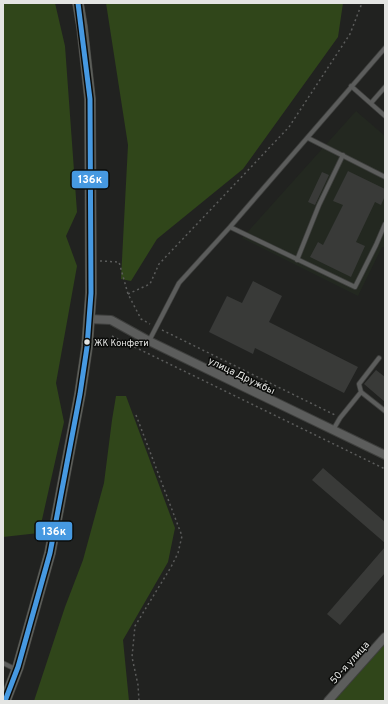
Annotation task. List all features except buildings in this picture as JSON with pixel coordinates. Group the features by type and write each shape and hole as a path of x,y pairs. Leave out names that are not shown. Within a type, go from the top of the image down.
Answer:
{"street":[{"path":"5,701 17,670 50,552 80,394 87,347 91,261 90,100 78,3"},
{"name":"улица Дружбы","path":"89,319 111,320 149,341 385,455"},
{"name":"50-я улица","path":"333,699 384,639"}],"lane":[{"path":"149,341 179,283 230,227 385,48"},
{"path":"351,86 385,116"},
{"path":"371,103 385,87"},
{"path":"308,138 385,176"},
{"path":"297,260 319,205 343,155"},
{"path":"230,227 355,287 385,224"},
{"path":"379,358 359,384 361,392 385,411"},
{"path":"334,430 340,418 361,392"},
{"path":"3,662 17,670"}],"path":[{"path":"128,294 150,284 159,264 289,127 350,34 362,3"},
{"path":"91,261 119,262 128,294 141,319 340,418"},
{"path":"112,336 385,469"},
{"path":"136,415 182,536 178,553 171,567 135,626 132,657 138,685 139,701"}],"shaded area":[{"path":"356,111 385,136 385,247 382,247 358,296 242,238"}],"green space":[{"path":"3,3 55,3 65,46 77,212 66,236 77,266 56,383 64,422 39,533 3,537"},
{"path":"106,3 343,3 338,37 243,169 157,239 131,281 121,279 128,145"},
{"path":"116,396 126,396 175,528 168,562 123,640 129,701 34,701 65,607 83,560 104,483"},
{"path":"385,642 385,701 333,701"}],"transit line":[{"name":"136к","path":"5,701 18,667 50,553 80,394 87,347 91,293 90,99 78,3"}],"place":[{"name":"ЖК Конфети","path":"87,342"}]}
